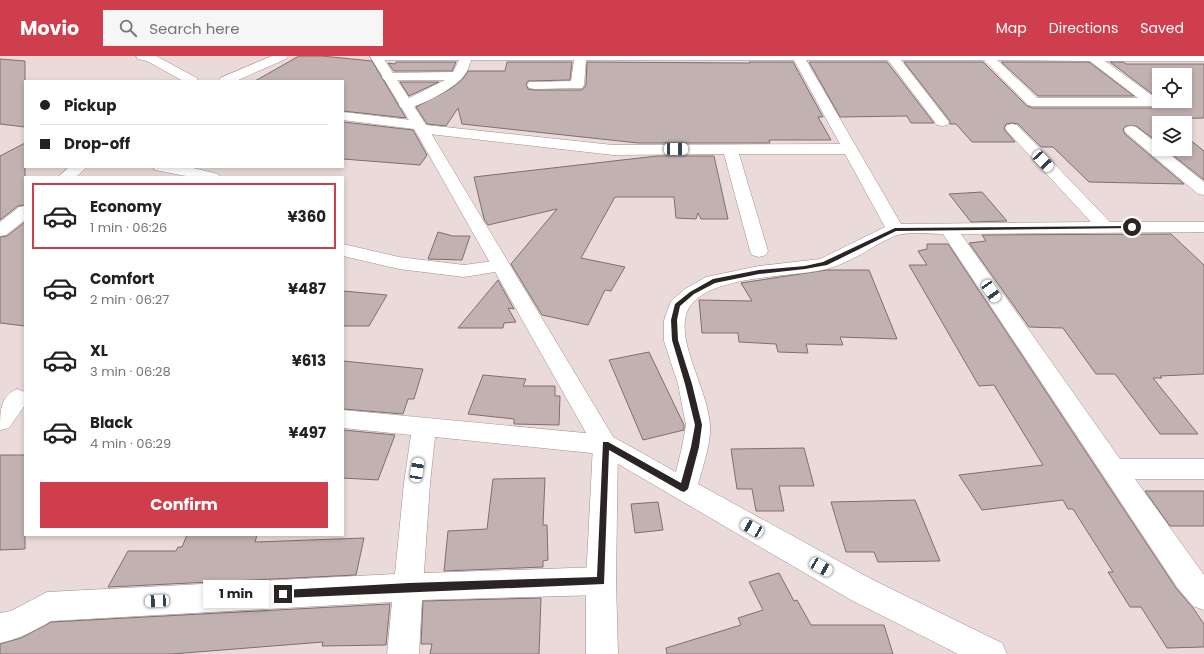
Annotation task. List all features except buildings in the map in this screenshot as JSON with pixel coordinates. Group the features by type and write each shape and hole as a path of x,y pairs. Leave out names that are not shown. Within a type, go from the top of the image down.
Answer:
{"street":[{"path":"142,56 150,58 190,80"},
{"path":"228,80 282,56"},
{"path":"376,56 1204,57"},
{"path":"376,56 420,127 500,266 606,444 601,581 602,654"},
{"path":"406,105 443,86 457,76 461,72 465,56"},
{"path":"534,85 576,85 580,57"},
{"path":"798,57 895,229"},
{"path":"892,57 942,122"},
{"path":"989,57 1033,102 1152,102 1094,57"},
{"path":"388,76 457,76"},
{"path":"344,116 420,127 612,150 850,149"},
{"path":"1012,128 1105,227"},
{"path":"1131,130 1204,190"},
{"path":"730,149 759,251"},
{"path":"67,176 77,168"},
{"path":"167,168 208,176"},
{"path":"0,231 24,212"},
{"path":"684,489 695,447 698,425 689,384 675,340 674,320 678,306 692,293 713,281 753,273 805,268 825,264 895,229 1195,227 1204,244"},
{"path":"948,228 1187,577 1204,596"},
{"path":"344,250 399,263 464,271 500,266"},
{"path":"0,421 14,397"},
{"path":"344,419 606,444 862,590 991,654"},
{"path":"403,654 417,470 424,427"},
{"path":"1113,469 1204,469"},
{"path":"0,628 15,625 47,607 409,588 601,581"}],"route":[{"path":"283,594 601,581 606,444 684,489 695,447 698,425 689,384 675,340 674,320 678,306 692,293 713,281 759,272 805,268 825,264 895,229 1132,227"}]}
